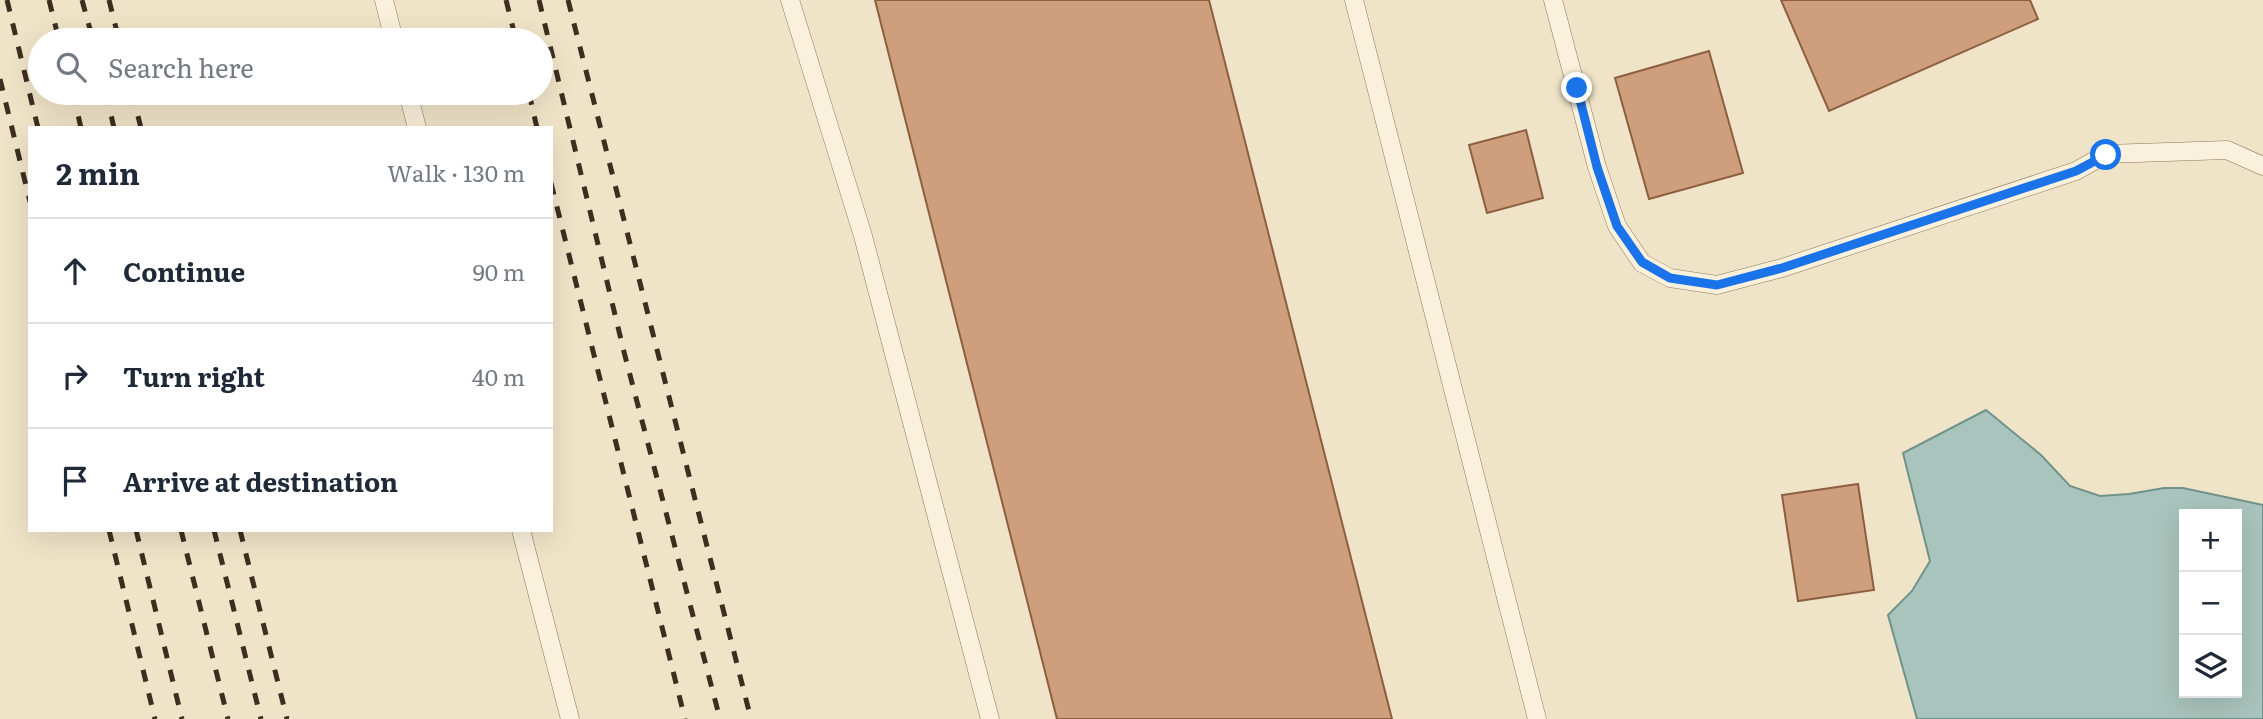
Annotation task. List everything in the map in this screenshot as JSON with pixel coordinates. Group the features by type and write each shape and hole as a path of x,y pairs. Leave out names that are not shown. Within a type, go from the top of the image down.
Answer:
{"lane":[{"path":"384,0 391,28"},
{"path":"790,0 863,236 990,719"},
{"path":"1354,0 1537,719"},
{"path":"1553,0 1597,167 1617,226 1642,262 1670,278 1717,285 1782,268 2076,171 2106,155 2227,150 2263,166"},
{"path":"411,105 416,126"},
{"path":"522,532 570,719"}],"water":[{"path":"1986,410 2041,455 2070,486 2100,496 2183,488 2263,505 2263,719 1917,719 1888,615 1912,591 1930,561 1903,453"}],"building":[{"path":"875,0 1209,0 1392,719 1057,719"},
{"path":"1781,0 2030,0 2038,19 1829,111"},
{"path":"1709,51 1743,173 1649,199 1615,78"},
{"path":"1526,130 1543,198 1487,213 1469,145"},
{"path":"1858,484 1874,590 1798,601 1782,495"}],"railway":[{"path":"7,0 28,87"},
{"path":"49,0 56,28"},
{"path":"82,0 90,28"},
{"path":"109,0 116,28"},
{"path":"506,0 513,28"},
{"path":"539,0 546,28"},
{"path":"568,0 751,719"},
{"path":"553,58 624,352 720,719"},
{"path":"0,79 28,194"},
{"path":"32,105 38,126"},
{"path":"76,105 81,126"},
{"path":"109,105 114,126"},
{"path":"135,105 140,126"},
{"path":"532,105 537,126"},
{"path":"553,191 685,719"},
{"path":"109,532 155,719"},
{"path":"136,532 182,719"},
{"path":"181,532 228,719"},
{"path":"214,532 261,719"},
{"path":"240,532 287,719"}],"route":[{"path":"1577,88 1597,167 1617,226 1642,262 1670,278 1717,285 1782,268 2076,171 2106,155"}]}
